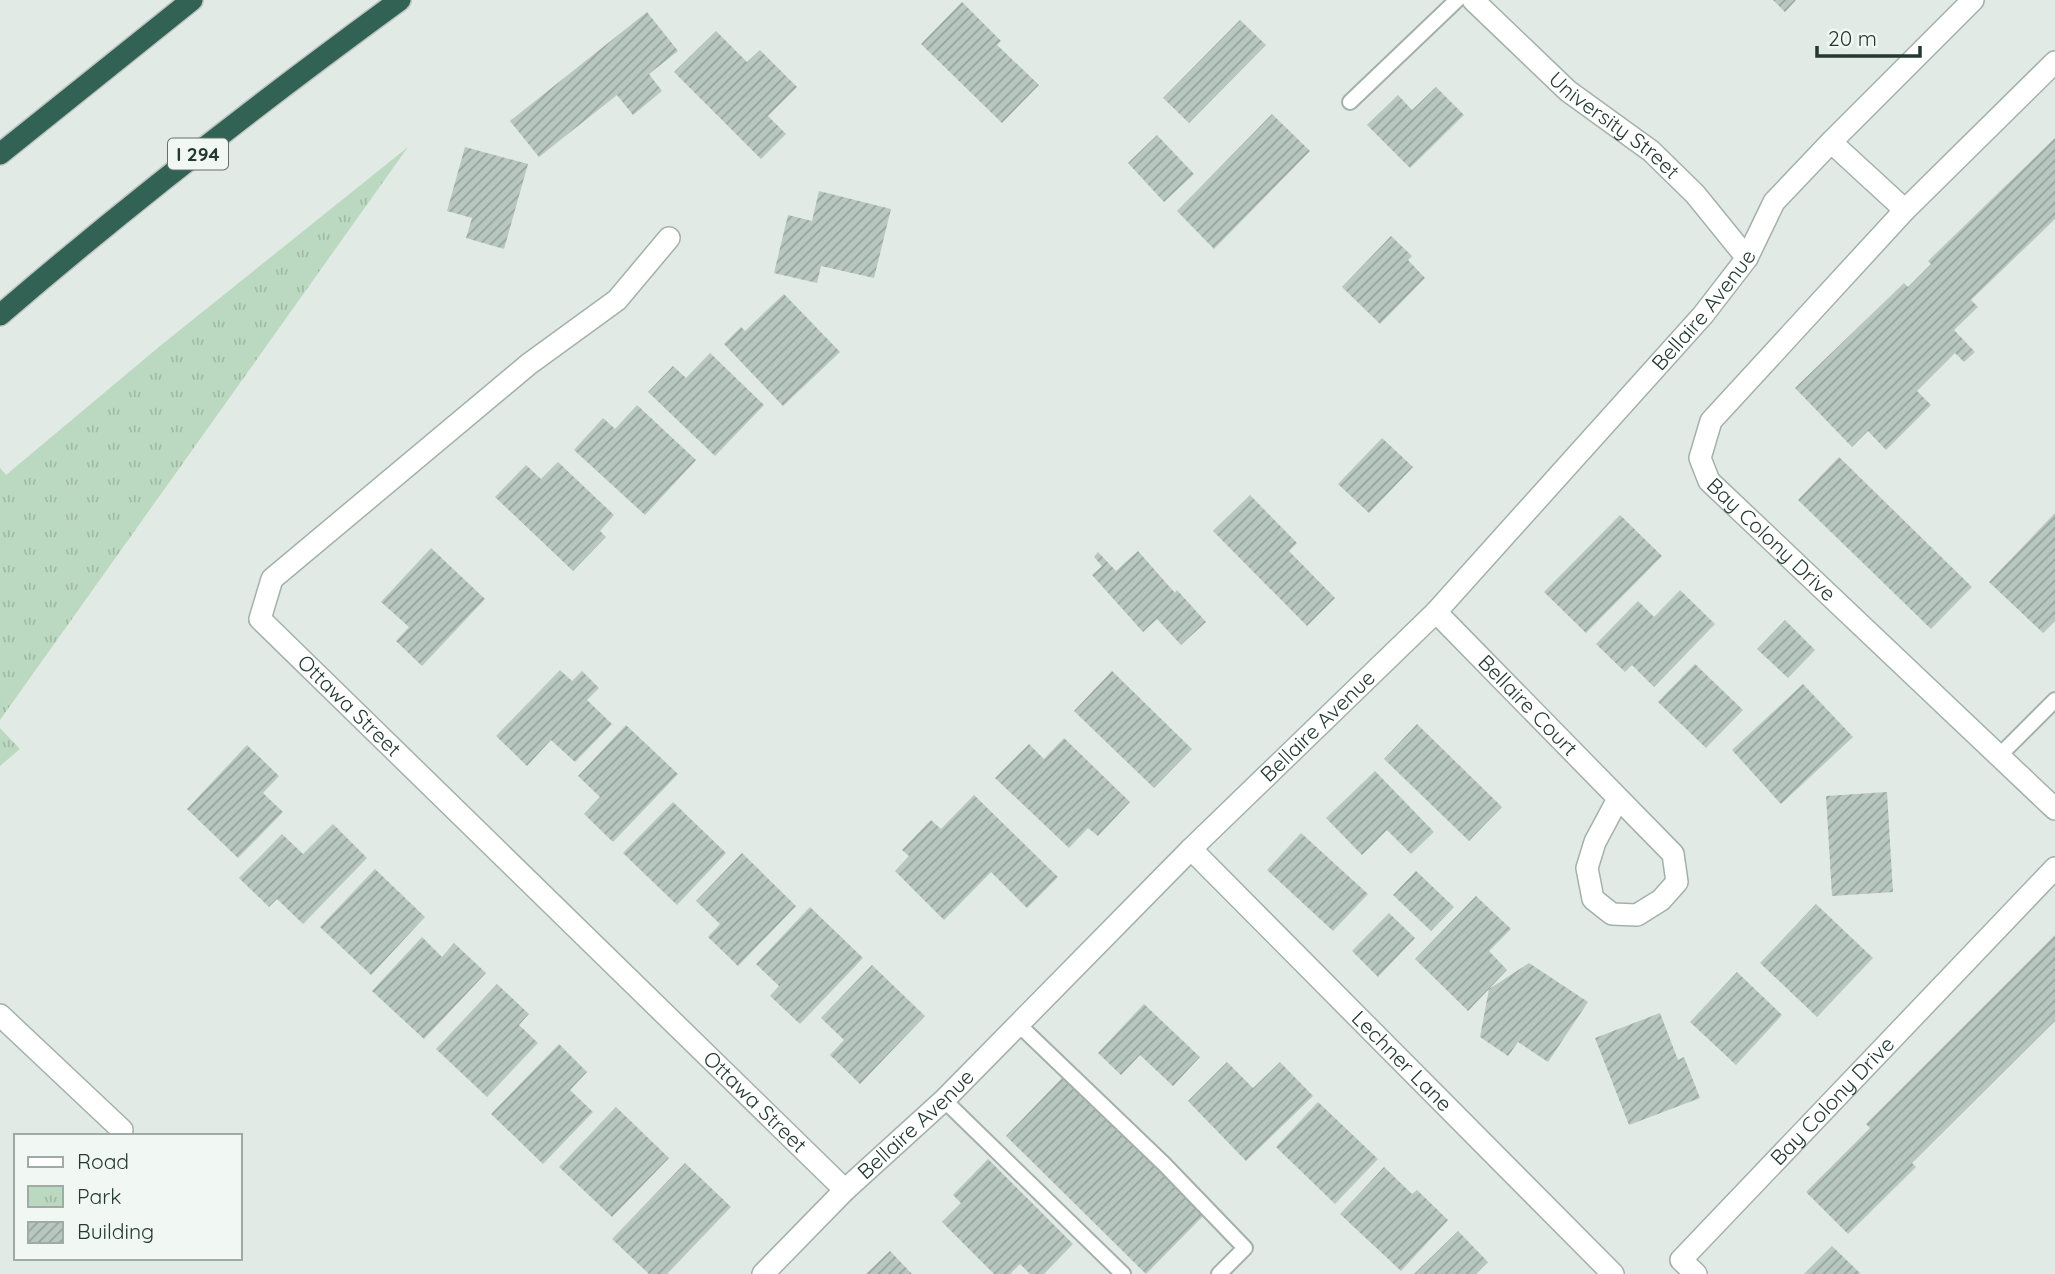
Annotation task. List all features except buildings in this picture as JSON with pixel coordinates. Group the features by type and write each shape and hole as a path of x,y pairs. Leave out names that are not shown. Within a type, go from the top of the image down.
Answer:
{"highway":[{"path":"0,155 192,0"},
{"name":"I 294","path":"0,315 83,243 400,0"}],"street":[{"name":"University Street","path":"1473,0 1568,91 1651,151 1695,194 1747,258"},
{"path":"1905,210 1831,142 1973,0"},
{"name":"Bay Colony Drive","path":"2055,62 1905,210 1711,421 1700,458 1709,481 2055,809"},
{"name":"Bellaire Avenue","path":"763,1274 845,1190 944,1100 1191,849 1436,612 1703,315 1747,258 1774,202 1831,142"},
{"name":"Ottawa Street","path":"670,238 617,300 529,364 272,579 260,619 845,1190"},
{"name":"Bellaire Court","path":"1436,612 1673,854 1677,882 1661,900 1637,915 1612,914 1593,899 1587,868 1595,842 1619,799"},
{"name":"Lechner Lane","path":"1191,849 1614,1274"},
{"name":"Bay Colony Drive","path":"1696,1274 1681,1260 2055,868"},
{"path":"0,1014 122,1130"}],"lane":[{"path":"1350,102 1457,0"},
{"path":"2000,755 2055,700"},
{"path":"1018,1024 1164,1164 1245,1248 1219,1274"},
{"path":"944,1100 1123,1274"}],"green space":[{"path":"408,147 0,720 0,468 6,475 160,346"},
{"path":"0,728 20,749 0,766"}]}
